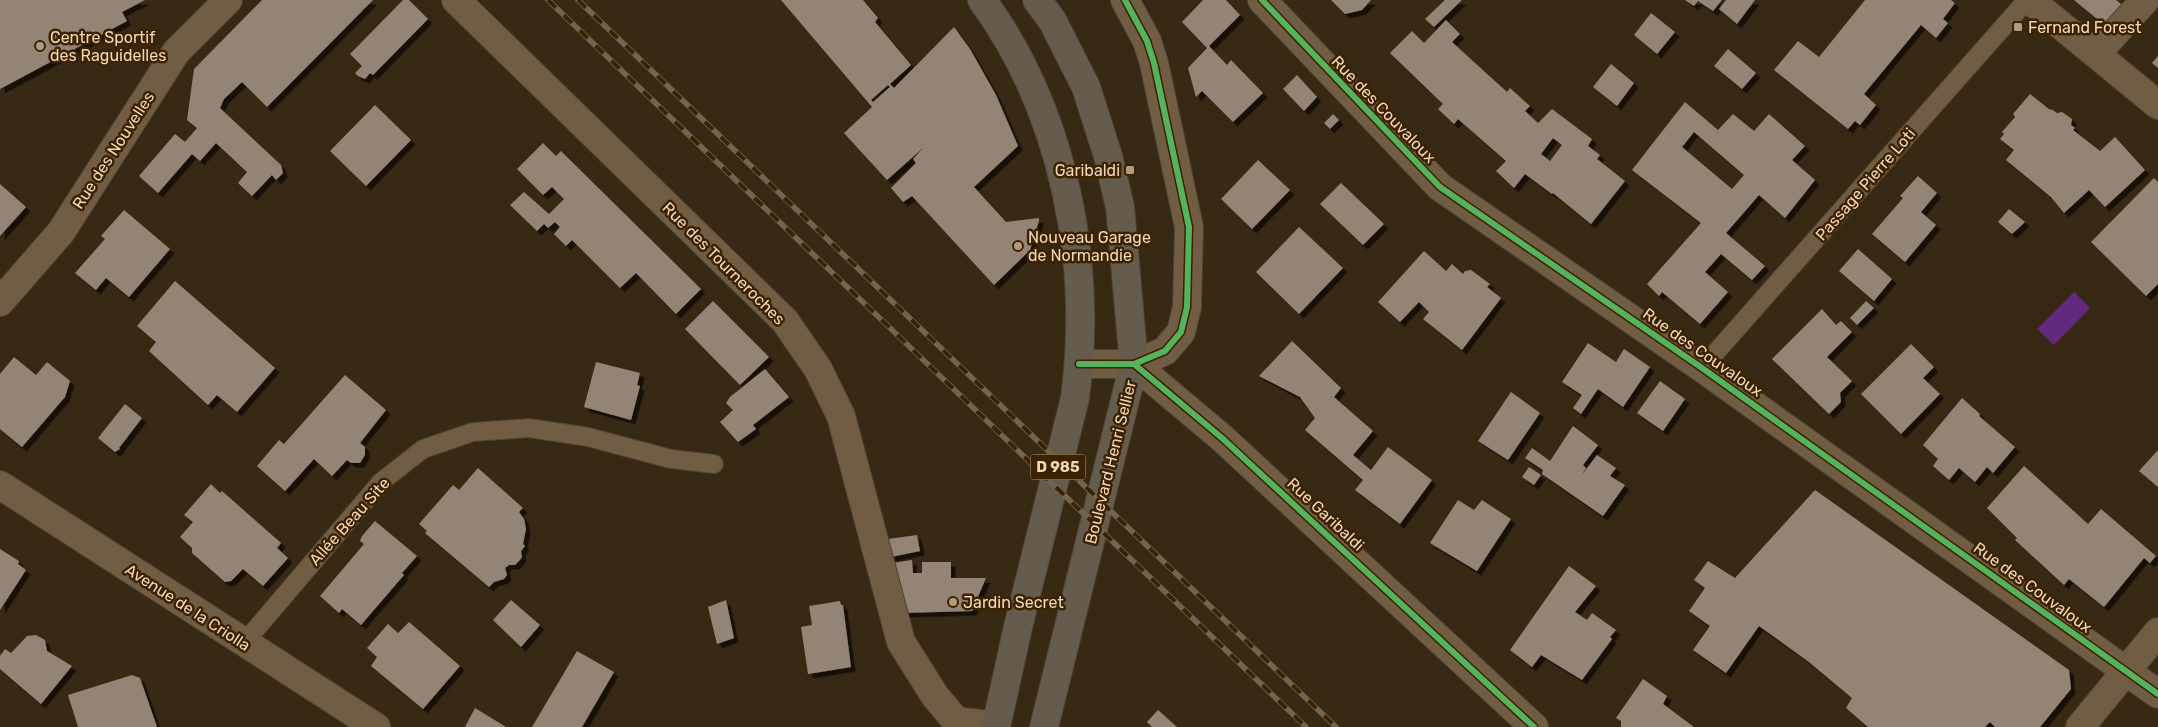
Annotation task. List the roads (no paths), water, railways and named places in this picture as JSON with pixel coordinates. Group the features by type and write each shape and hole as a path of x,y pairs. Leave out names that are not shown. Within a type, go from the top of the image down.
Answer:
{"main road":[{"path":"982,0 993,15 1030,83 1055,149 1074,232 1080,310 1080,364"},
{"name":"Boulevard Henri Sellier","path":"1037,0 1052,20 1086,87 1108,156 1120,207 1134,364 1111,464 1044,727"},
{"name":"D 985","path":"999,727 1040,535 1075,398 1080,364"}],"street":[{"name":"Rue des Nouvelles","path":"0,302 61,232 176,52 228,0"},
{"name":"Rue des Tourneroches","path":"456,0 785,321 818,369 841,416 901,642 955,724"},
{"path":"1080,364 1134,364 1166,351 1180,332 1187,307 1189,227 1154,63 1147,41 1125,0"},
{"name":"Rue des Couvaloux","path":"1262,0 1440,187 1702,368 2158,694"},
{"path":"2028,0 2158,105"},
{"path":"2096,54 2145,0"},
{"name":"Rue Garibaldi","path":"1134,364 1222,438 1534,727"},
{"name":"Avenue de la Criolla","path":"0,486 376,727"},
{"path":"2080,727 2158,632"},
{"path":"955,724 999,727"}],"lane":[{"name":"Passage Pierre Loti","path":"1702,368 2028,0"},
{"name":"Allée Beau Site","path":"244,643 381,482 423,450 473,432 529,428 588,437 671,459 714,464"}],"railway":[{"path":"548,0 1306,727"},
{"path":"578,0 1336,727"}],"place":[{"name":"Fernand Forest","path":"2018,27"},
{"name":"Centre Sportif des Raguidelles","path":"40,46"},
{"name":"Garibaldi","path":"1130,170"},
{"name":"Nouveau Garage de Normandie","path":"1018,246"},
{"name":"Jardin Secret","path":"953,602"}]}
